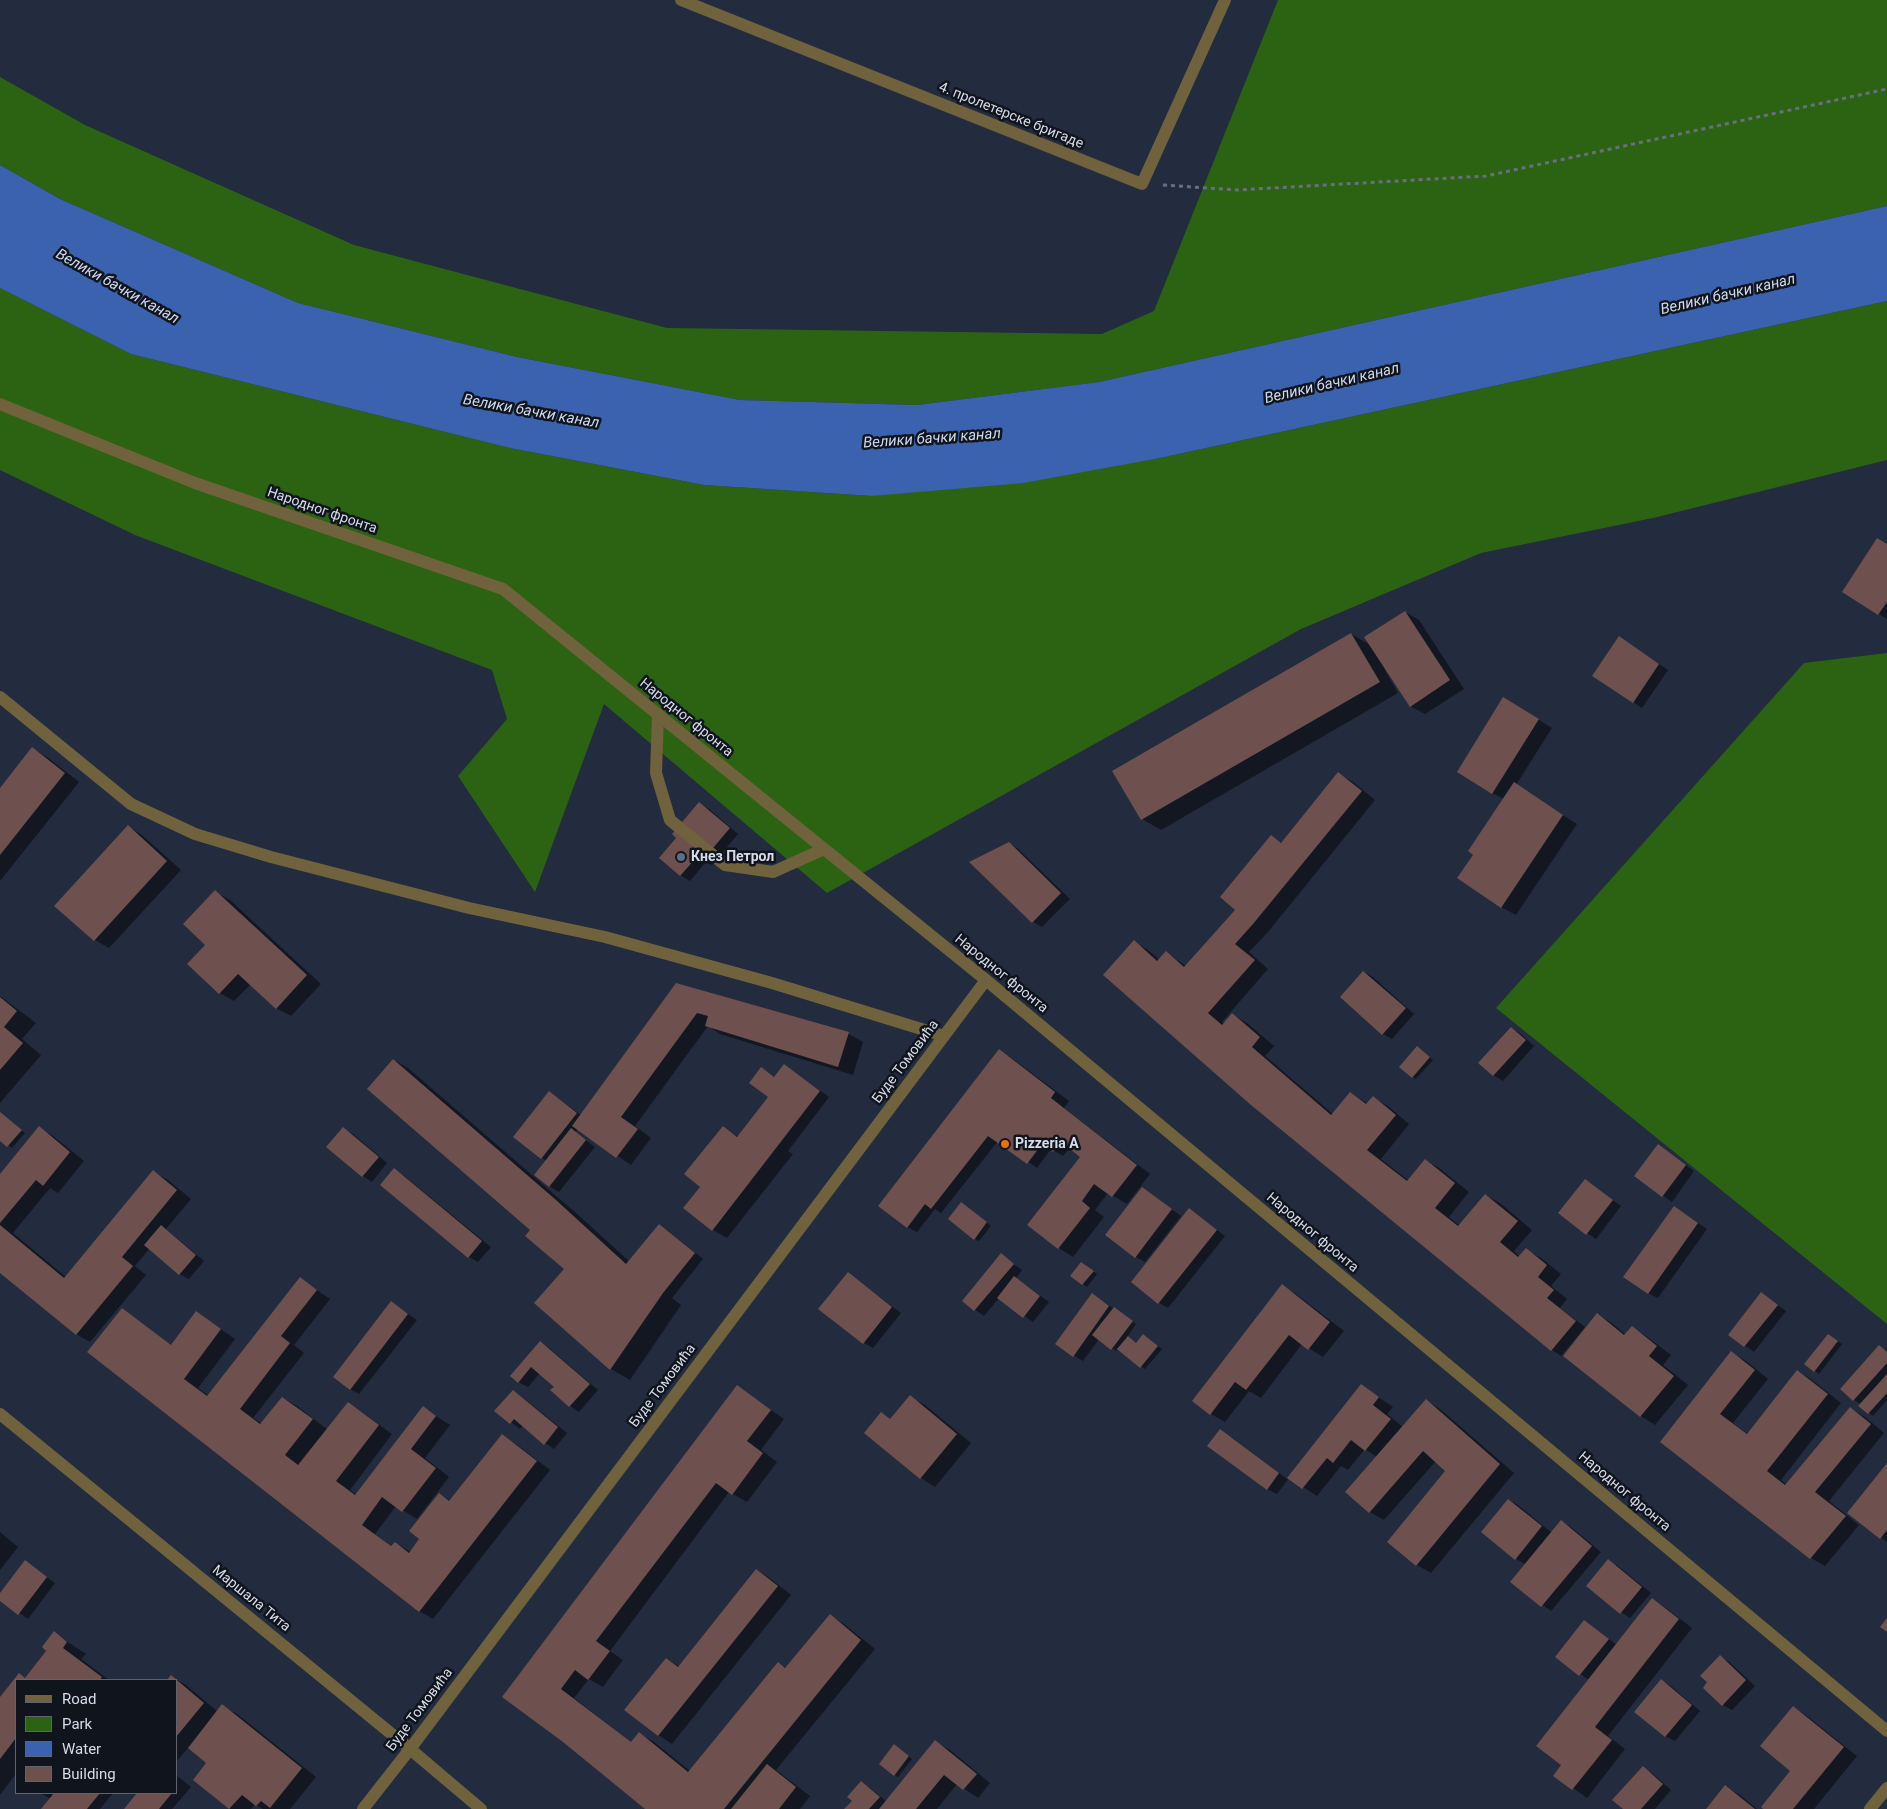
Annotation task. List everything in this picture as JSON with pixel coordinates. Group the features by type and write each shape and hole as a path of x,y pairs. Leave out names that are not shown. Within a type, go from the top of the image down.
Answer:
{"street":[{"name":"4. пролетерске бригаде","path":"681,0 1142,184"},
{"path":"1142,184 1225,0"},
{"name":"Народног фронта","path":"0,404 195,483 503,589 986,980 1887,1731"},
{"path":"0,697 131,804 195,834 271,857 468,908 605,937 772,983 944,1036"},
{"path":"658,714 656,773 670,820 724,865 773,872 824,849"},
{"name":"Буде Томовића","path":"362,1809 410,1749 986,980"},
{"name":"Маршала Тита","path":"0,1414 481,1809"},
{"path":"1870,1809 1887,1788"}],"path":[{"path":"1142,184 1237,190 1486,176 1887,89"}],"green space":[{"path":"1278,0 1887,0 1887,206 1099,382 917,405 740,400 517,357 298,303 60,199 0,165 0,77 85,125 354,245 667,328 1102,334 1154,311"},
{"path":"0,288 131,354 510,448 704,485 872,496 1160,458 1887,301 1887,460 1653,518 1481,553 1301,629 827,893 604,704 535,892 458,776 507,719 492,670 135,535 0,470"},
{"path":"1887,653 1887,1324 1496,1008 1804,663"}],"water":[{"name":"Велики бачки канал","path":"0,165 60,199 298,303 517,357 740,400 917,405 1099,382 1887,206 1887,301 1160,458 1023,483 872,496 704,485 510,448 131,354 0,288"}],"building":[{"path":"1877,538 1887,544 1887,602 1878,615 1842,592"},
{"path":"1405,611 1450,680 1410,707 1364,637"},
{"path":"1351,633 1380,682 1141,820 1112,771"},
{"path":"1619,636 1659,664 1633,703 1592,676"},
{"path":"1503,697 1539,719 1492,794 1457,772"},
{"path":"32,747 65,773 0,855 0,788"},
{"path":"1338,772 1362,791 1235,944 1255,960 1208,1013 1222,1025 1232,1013 1260,1037 1252,1047 1331,1115 1350,1092 1366,1104 1373,1096 1396,1115 1367,1150 1407,1181 1425,1159 1455,1183 1435,1208 1458,1226 1485,1194 1518,1221 1500,1242 1518,1257 1526,1248 1547,1265 1538,1277 1554,1290 1547,1298 1576,1321 1551,1351 1251,1105 1103,975 1134,940 1157,961 1166,951 1184,967 1235,910 1220,897 1271,835 1281,843"},
{"path":"1514,782 1563,815 1501,908 1457,878 1473,855 1468,851"},
{"path":"699,802 730,828 702,861 697,857 680,876 659,858 676,838 672,834"},
{"path":"128,825 167,861 94,941 54,906"},
{"path":"1009,842 1061,893 1032,923 969,862"},
{"path":"215,890 307,975 276,1009 238,974 219,994 187,964 205,945 183,924"},
{"path":"1363,971 1406,1008 1382,1035 1340,997"},
{"path":"676,983 849,1032 838,1067 705,1026 708,1016 697,1013 621,1117 638,1129 616,1158 572,1126"},
{"path":"0,997 17,1011 4,1027 23,1043 0,1070"},
{"path":"1511,1027 1526,1040 1493,1076 1478,1063"},
{"path":"1417,1046 1430,1057 1412,1078 1399,1067"},
{"path":"999,1049 1055,1092 1051,1098 1137,1165 1112,1197 1094,1184 1082,1201 1090,1208 1058,1249 1027,1225 1080,1157 1061,1142 1053,1152 1042,1144 1027,1164 988,1136 931,1209 925,1204 907,1228 878,1206"},
{"path":"393,1059 556,1200 626,1264 659,1224 695,1253 663,1293 610,1370 534,1303 564,1269 525,1236 530,1230 367,1089"},
{"path":"784,1064 820,1091 712,1231 683,1208 700,1187 684,1174 723,1126 737,1137 768,1097 749,1083 761,1067 774,1077"},
{"path":"549,1091 577,1113 541,1159 513,1137"},
{"path":"0,1112 22,1130 7,1147 0,1141"},
{"path":"39,1126 70,1152 43,1186 36,1180 0,1223 0,1174"},
{"path":"343,1127 379,1157 362,1177 326,1147"},
{"path":"571,1128 586,1140 549,1187 534,1175"},
{"path":"1658,1144 1686,1165 1662,1197 1634,1176"},
{"path":"394,1168 482,1241 468,1258 380,1185"},
{"path":"153,1170 177,1190 122,1257 133,1266 76,1335 0,1273 0,1225 64,1278"},
{"path":"1585,1179 1613,1200 1586,1235 1558,1213"},
{"path":"1142,1187 1172,1209 1135,1258 1105,1235"},
{"path":"961,1202 987,1222 974,1240 948,1219"},
{"path":"1674,1206 1698,1223 1648,1294 1623,1277"},
{"path":"1189,1208 1217,1230 1158,1304 1131,1282"},
{"path":"161,1225 196,1255 179,1275 144,1245"},
{"path":"1001,1253 1014,1264 974,1311 962,1301"},
{"path":"1081,1262 1094,1271 1082,1285 1070,1276"},
{"path":"848,1272 892,1307 863,1344 818,1309"},
{"path":"1014,1276 1040,1296 1023,1318 997,1298"},
{"path":"300,1277 317,1290 281,1336 290,1343 240,1409 260,1424 282,1397 313,1419 285,1455 298,1465 348,1402 379,1425 336,1481 355,1495 423,1406 436,1416 411,1449 436,1468 402,1512 382,1497 362,1525 391,1546 395,1542 409,1553 419,1539 409,1531 439,1493 449,1501 502,1434 537,1461 419,1612 87,1352 122,1308 171,1345 196,1311 221,1329 184,1379 207,1396"},
{"path":"1282,1284 1330,1322 1308,1350 1289,1335 1246,1390 1235,1382 1210,1415 1192,1401"},
{"path":"1761,1292 1778,1305 1744,1347 1728,1335"},
{"path":"1092,1293 1109,1306 1073,1357 1055,1344"},
{"path":"391,1301 408,1314 350,1390 333,1377"},
{"path":"1114,1307 1133,1321 1111,1350 1092,1335"},
{"path":"1597,1313 1624,1335 1632,1326 1657,1346 1649,1356 1674,1376 1640,1417 1563,1356"},
{"path":"1143,1334 1158,1346 1140,1368 1117,1349 1128,1336 1136,1343"},
{"path":"1828,1334 1838,1341 1814,1372 1804,1364"},
{"path":"540,1341 590,1384 569,1407 550,1390 554,1387 531,1367 518,1383 510,1376"},
{"path":"1879,1345 1887,1352 1887,1363 1853,1401 1840,1389"},
{"path":"1731,1351 1755,1370 1720,1414 1747,1434 1797,1370 1828,1394 1767,1471 1785,1485 1850,1407 1871,1424 1815,1492 1846,1516 1810,1559 1660,1442"},
{"path":"1887,1374 1887,1393 1868,1414 1858,1406"},
{"path":"1361,1384 1379,1397 1373,1405 1391,1419 1365,1451 1351,1440 1333,1463 1327,1458 1302,1489 1287,1478"},
{"path":"737,1385 771,1410 747,1441 763,1453 732,1495 716,1483 596,1641 610,1651 588,1680 575,1670 561,1689 631,1742 639,1732 688,1772 778,1662 785,1668 830,1614 861,1640 724,1809 645,1809 563,1742 502,1697"},
{"path":"513,1390 558,1427 544,1445 514,1419 510,1424 494,1411"},
{"path":"910,1395 957,1434 920,1479 864,1433 881,1412 890,1419"},
{"path":"1426,1399 1500,1464 1416,1566 1387,1542 1445,1471 1423,1451 1369,1513 1345,1492"},
{"path":"1220,1429 1279,1473 1267,1490 1207,1446"},
{"path":"1887,1463 1887,1530 1880,1539 1847,1513"},
{"path":"1508,1499 1542,1526 1515,1560 1481,1532"},
{"path":"1561,1520 1592,1546 1541,1607 1510,1582"},
{"path":"1608,1559 1642,1587 1620,1614 1586,1586"},
{"path":"25,1560 47,1577 18,1615 0,1601 0,1593"},
{"path":"756,1569 778,1586 658,1736 624,1710 666,1658 678,1667"},
{"path":"1652,1598 1679,1619 1595,1727 1612,1740 1572,1790 1553,1776 1561,1765 1536,1746"},
{"path":"1887,1618 1887,1632 1880,1627"},
{"path":"1584,1620 1609,1639 1579,1676 1555,1657"},
{"path":"54,1631 67,1642 63,1648 102,1677 101,1679 15,1679 15,1739 0,1759 0,1697 19,1673 25,1678 46,1651 42,1647"},
{"path":"1720,1655 1746,1680 1722,1706 1703,1688 1707,1682 1700,1676"},
{"path":"171,1675 176,1679 168,1679"},
{"path":"1661,1679 1692,1705 1665,1737 1634,1712"},
{"path":"178,1681 204,1703 178,1735"},
{"path":"222,1704 302,1768 270,1808 261,1801 256,1806 242,1795 229,1809 193,1780 206,1763 188,1748"},
{"path":"1793,1706 1844,1747 1793,1809 1763,1809 1761,1807 1790,1771 1760,1746"},
{"path":"935,1740 977,1774 963,1790 944,1775 916,1809 879,1809"},
{"path":"894,1744 909,1756 894,1776 879,1764"},
{"path":"767,1764 796,1787 779,1809 731,1809"},
{"path":"1643,1766 1663,1784 1641,1809 1623,1809 1612,1800"},
{"path":"861,1781 880,1797 869,1809 844,1809 852,1801 847,1797"},
{"path":"1725,1785 1755,1809 1706,1809"},
{"path":"53,1794 99,1794 87,1809 41,1809"},
{"path":"136,1794 171,1794 159,1809 124,1809"}],"place":[{"name":"Кнез Петрол","path":"681,857"},
{"name":"Pizzeria A","path":"1005,1144"}]}
